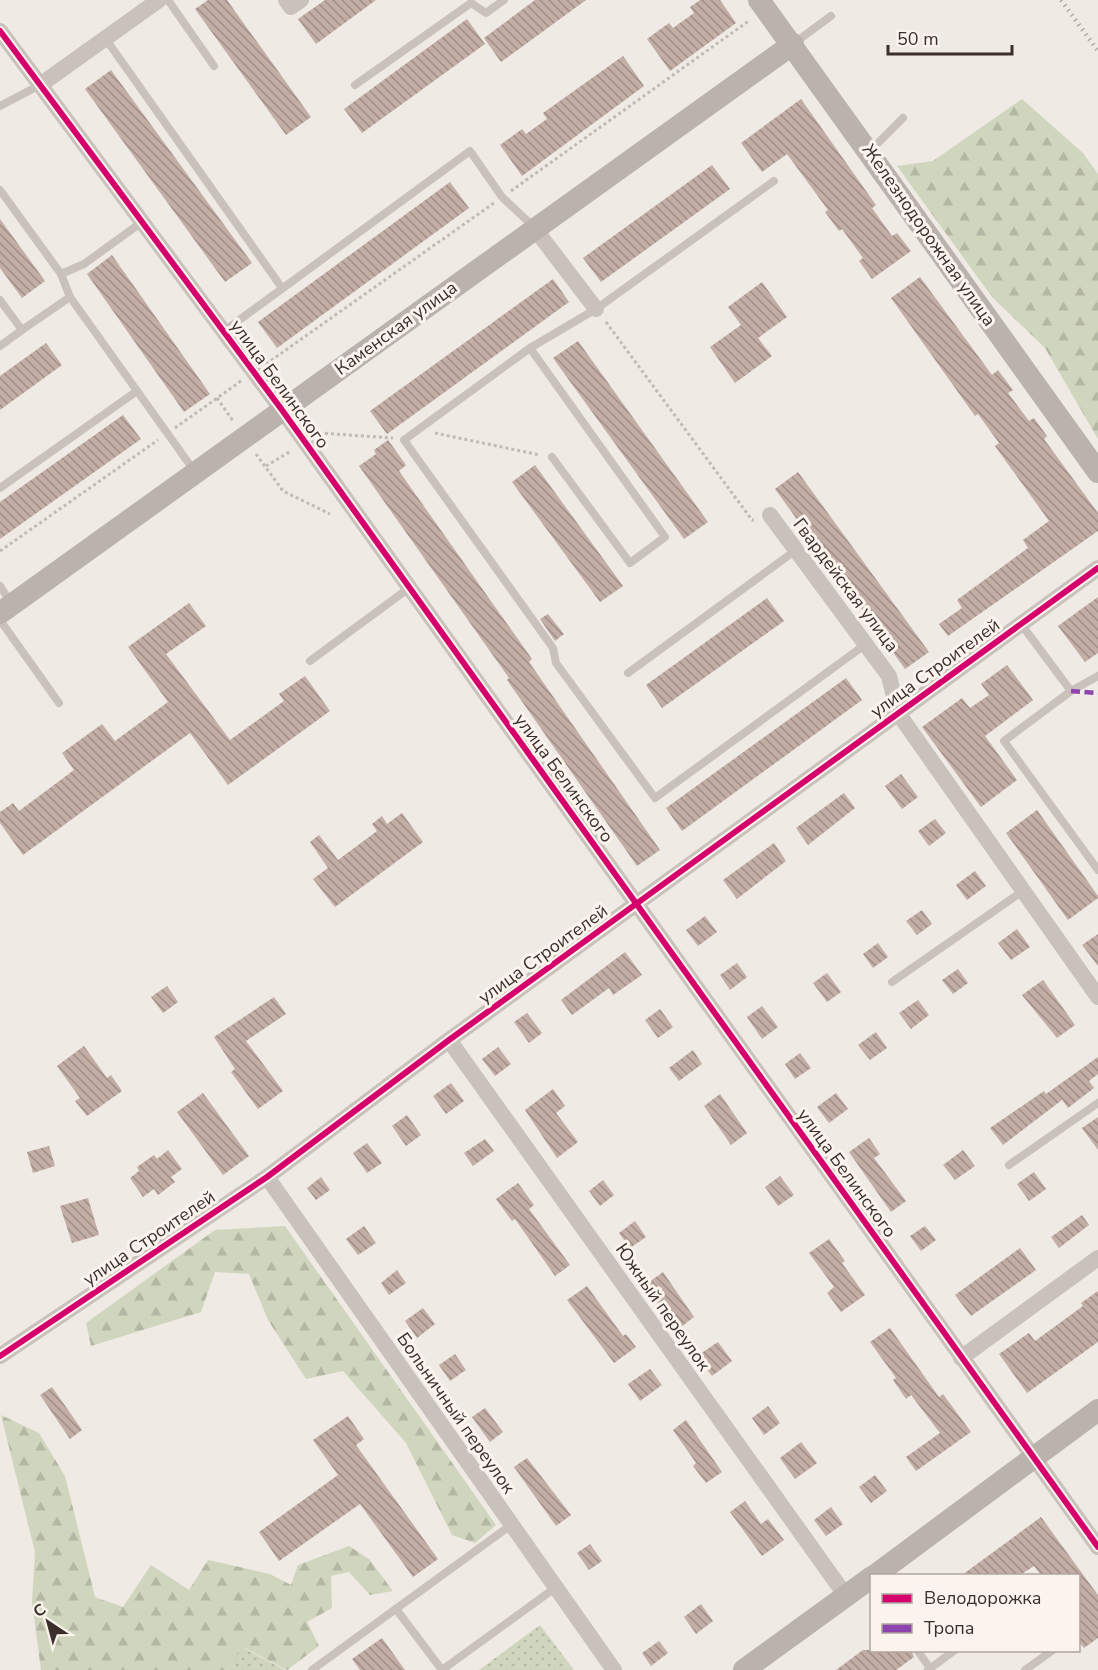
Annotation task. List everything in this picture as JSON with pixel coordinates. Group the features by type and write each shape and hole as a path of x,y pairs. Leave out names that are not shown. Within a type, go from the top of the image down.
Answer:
{"street":[{"path":"40,85 159,0"},
{"path":"286,0 291,7 302,0"},
{"name":"Железнодорожная улица","path":"762,4 793,44 1098,472"},
{"name":"улица Белинского","path":"0,32 282,410 1098,1547"},
{"name":"Каменская улица","path":"3,606 195,472 793,44"},
{"path":"535,229 596,309"},
{"name":"Гвардейская улица","path":"770,515 890,676 898,713 1098,997"},
{"name":"улица Строителей","path":"0,1356 267,1177 449,1040 1098,568"},
{"name":"Южный переулок","path":"449,1040 846,1596"},
{"name":"Больничный переулок","path":"267,1177 614,1670"},
{"path":"961,1358 1098,1258"},
{"path":"879,1574 1098,1410"},
{"path":"744,1670 870,1581"}],"lane":[{"path":"168,0 214,66"},
{"path":"355,85 471,3 486,13 504,0"},
{"path":"793,44 831,15"},
{"path":"105,38 282,288"},
{"path":"0,106 40,85"},
{"path":"869,152 903,118"},
{"path":"223,332 470,151 502,197 535,229"},
{"path":"774,181 596,309 530,348 404,440 553,648 556,663 655,798 866,644"},
{"path":"0,190 61,274 70,297 195,472"},
{"path":"61,274 84,264 141,222"},
{"path":"0,346 70,297"},
{"path":"0,300 22,330"},
{"path":"530,348 665,537 630,563 552,458"},
{"path":"0,488 137,391"},
{"path":"628,673 796,550"},
{"path":"310,661 409,588"},
{"path":"3,606 59,703"},
{"path":"1021,624 1071,691"},
{"path":"1098,676 1071,691 1004,741 1098,870"},
{"path":"892,982 1023,891"},
{"path":"1009,1165 1098,1103"},
{"path":"312,1670 510,1525"},
{"path":"396,1609 442,1670 555,1588"},
{"path":"918,1652 929,1669 952,1652"},
{"path":"1025,1670 1050,1652"}],"path":[{"path":"0,551 502,197 762,4"},
{"path":"217,398 283,492 330,514"},
{"path":"418,429 552,458"},
{"path":"265,467 320,433 404,440"}],"green space":[{"path":"1022,99 1083,153 1098,174 1098,439 1045,348 992,297 897,166 933,161"},
{"path":"285,1226 496,1525 475,1543 452,1535 406,1443 343,1371 306,1379 268,1320 249,1274 215,1272 201,1312 91,1346 86,1323 215,1230"},
{"path":"1,1415 39,1433 65,1476 95,1597 123,1607 151,1565 189,1590 208,1560 270,1574 291,1585 298,1565 349,1546 369,1559 393,1591 370,1595 349,1572 331,1576 332,1608 307,1622 319,1646 287,1670 241,1646 229,1670 41,1670 32,1602 35,1552"},
{"path":"540,1625 574,1670 479,1670"},
{"path":"240,1646 285,1670 229,1670"}],"building":[{"path":"208,0 227,0 311,117 286,135 195,9"},
{"path":"325,0 376,0 316,44 298,19"},
{"path":"535,0 586,0 501,62 484,38"},
{"path":"700,0 720,0 736,23 670,71 647,39 669,23 673,28 694,13 690,7"},
{"path":"467,19 485,44 362,133 344,109"},
{"path":"623,56 644,86 522,176 500,145 522,129 526,134 547,119 543,113"},
{"path":"111,70 252,263 225,282 85,89"},
{"path":"801,99 876,205 872,208 892,236 897,233 911,251 872,279 859,261 863,258 842,229 839,231 825,212 828,210 787,154 762,172 741,143"},
{"path":"712,165 730,189 601,282 583,258"},
{"path":"450,182 469,208 277,348 258,322"},
{"path":"0,219 45,281 22,298 0,268"},
{"path":"112,255 210,394 184,412 87,274"},
{"path":"920,277 992,375 998,370 1013,390 1008,393 1029,421 1034,418 1047,436 1044,439 1098,513 1098,531 948,636 939,624 962,608 957,600 1028,548 1023,540 1049,521 995,446 999,443 978,414 975,416 891,298"},
{"path":"553,279 569,302 387,434 370,411"},
{"path":"762,282 787,317 758,338 772,356 735,383 710,347 741,325 728,307"},
{"path":"578,341 708,522 684,539 553,358"},
{"path":"46,343 62,365 0,410 0,376"},
{"path":"123,415 141,439 0,539 0,502"},
{"path":"388,440 406,465 399,471 532,659 529,662 660,850 637,866 507,680 509,678 359,466 376,454 374,450"},
{"path":"535,465 623,586 600,602 512,482"},
{"path":"798,472 929,652 905,669 775,489"},
{"path":"1098,597 1098,653 1085,662 1058,626"},
{"path":"767,598 784,621 662,708 646,685"},
{"path":"189,603 206,626 166,654 230,740 284,701 279,694 305,676 330,711 228,785 190,733 23,855 0,823 0,812 13,803 19,811 74,770 62,753 102,724 115,741 168,702 128,647"},
{"path":"548,614 564,634 555,641 540,619"},
{"path":"1007,665 1033,700 985,736 1017,780 981,807 922,727 962,698 970,708 989,695 981,684"},
{"path":"846,678 862,700 682,831 666,808"},
{"path":"901,774 918,797 902,809 885,786"},
{"path":"844,793 855,808 808,845 796,828"},
{"path":"1037,810 1098,896 1068,920 1006,833"},
{"path":"402,813 423,842 335,907 313,879 328,868 310,842 319,835 338,860 377,831 372,824 382,816 387,824"},
{"path":"935,819 946,833 929,846 918,831"},
{"path":"774,843 786,861 737,899 723,880"},
{"path":"975,871 986,886 967,900 956,885"},
{"path":"922,910 932,924 917,935 906,921"},
{"path":"705,916 717,932 698,946 686,930"},
{"path":"1017,929 1030,947 1011,960 998,943"},
{"path":"1098,934 1098,966 1082,945"},
{"path":"878,943 888,957 873,968 863,954"},
{"path":"625,952 642,975 613,995 609,988 572,1015 561,1000"},
{"path":"737,963 747,977 730,990 720,975"},
{"path":"958,969 968,983 953,994 942,980"},
{"path":"827,973 841,992 827,1002 813,983"},
{"path":"1043,980 1075,1025 1057,1038 1022,995"},
{"path":"167,986 178,1002 163,1013 151,997"},
{"path":"274,997 286,1014 246,1041 283,1091 258,1109 231,1072 235,1069 214,1037"},
{"path":"918,1000 929,1015 911,1029 899,1013"},
{"path":"762,1006 778,1027 762,1039 747,1017"},
{"path":"660,1009 673,1027 658,1038 645,1020"},
{"path":"527,1013 542,1033 529,1043 514,1022"},
{"path":"876,1032 887,1048 870,1060 858,1045"},
{"path":"84,1046 107,1078 111,1075 122,1091 87,1116 75,1101 80,1098 57,1066"},
{"path":"498,1047 511,1064 495,1076 482,1059"},
{"path":"693,1050 702,1064 679,1081 669,1068"},
{"path":"800,1053 811,1068 795,1079 785,1064"},
{"path":"1098,1057 1098,1074 1089,1081 1094,1088 1068,1108 1062,1100 1003,1145 990,1128 1044,1091 1046,1094"},
{"path":"451,1083 464,1101 446,1114 433,1096"},
{"path":"553,1089 565,1106 556,1113 578,1142 557,1158 525,1110"},
{"path":"203,1093 249,1156 223,1175 177,1112"},
{"path":"836,1093 848,1109 829,1123 817,1107"},
{"path":"720,1094 747,1133 731,1145 704,1106"},
{"path":"407,1115 421,1135 406,1146 392,1126"},
{"path":"1098,1117 1098,1150 1082,1128"},
{"path":"869,1138 880,1154 874,1158 906,1201 891,1212 849,1152"},
{"path":"485,1139 494,1151 473,1166 464,1153"},
{"path":"367,1143 382,1163 367,1173 353,1153"},
{"path":"49,1146 55,1166 33,1173 27,1152"},
{"path":"168,1150 182,1169 171,1177 175,1182 158,1195 154,1189 143,1197 130,1178 139,1171 137,1167 154,1155 157,1159"},
{"path":"963,1150 975,1166 955,1180 943,1165"},
{"path":"1034,1172 1046,1189 1029,1201 1017,1184"},
{"path":"780,1176 794,1195 778,1206 765,1187"},
{"path":"321,1177 330,1190 316,1200 307,1188"},
{"path":"603,1180 614,1195 600,1206 589,1191"},
{"path":"518,1183 534,1205 529,1209 570,1265 555,1276 515,1219 512,1221 496,1199"},
{"path":"88,1198 99,1235 72,1243 60,1206"},
{"path":"1082,1215 1089,1225 1059,1248 1051,1237"},
{"path":"635,1221 646,1237 630,1248 619,1233"},
{"path":"364,1226 376,1243 358,1255 346,1239"},
{"path":"925,1226 936,1240 921,1251 910,1236"},
{"path":"829,1239 845,1261 842,1263 865,1295 841,1312 827,1293 834,1287 809,1253"},
{"path":"1020,1248 1036,1270 971,1316 955,1295"},
{"path":"397,1270 406,1283 389,1295 381,1283"},
{"path":"663,1272 694,1317 677,1330 645,1285"},
{"path":"587,1286 623,1336 626,1334 636,1347 614,1363 567,1300"},
{"path":"1098,1291 1098,1342 1027,1393 999,1354 1029,1333 1035,1341 1083,1306 1081,1303"},
{"path":"423,1308 435,1324 417,1338 405,1321"},
{"path":"890,1328 939,1397 943,1394 971,1432 916,1471 906,1457 940,1433 911,1395 906,1399 893,1380 896,1378 870,1342"},
{"path":"718,1342 732,1361 712,1376 697,1356"},
{"path":"455,1354 466,1370 450,1381 439,1365"},
{"path":"650,1369 662,1385 640,1401 628,1384"},
{"path":"52,1387 82,1430 70,1439 40,1395"},
{"path":"768,1406 780,1423 764,1435 752,1418"},
{"path":"485,1408 503,1432 490,1442 472,1417"},
{"path":"348,1416 364,1439 356,1445 438,1559 413,1577 360,1504 279,1561 259,1532 338,1475 313,1440"},
{"path":"686,1420 722,1472 706,1483 693,1466 696,1463 673,1430"},
{"path":"801,1442 817,1463 795,1479 780,1458"},
{"path":"527,1458 571,1515 556,1526 514,1467"},
{"path":"875,1475 887,1491 871,1503 859,1487"},
{"path":"745,1501 761,1524 768,1519 784,1540 762,1556 730,1512"},
{"path":"831,1507 843,1524 826,1536 814,1520"},
{"path":"1041,1517 1098,1595 1098,1638 1084,1648 1080,1643 1080,1574 1040,1574 1034,1566 1022,1574 963,1574"},
{"path":"590,1544 602,1561 589,1570 577,1553"},
{"path":"701,1604 713,1621 696,1634 684,1617"},
{"path":"382,1638 405,1670 360,1670 352,1659"},
{"path":"659,1641 668,1653 651,1666 642,1653"},
{"path":"863,1650 912,1652 914,1657 896,1670 836,1670"}],"railway":[{"path":"1061,0 1098,51"}],"marked path":[{"path":"1071,691 1098,693"}],"cycle path":[{"path":"0,31 282,410 1098,1547"},
{"path":"0,1356 267,1177 449,1040 1098,568"}]}
